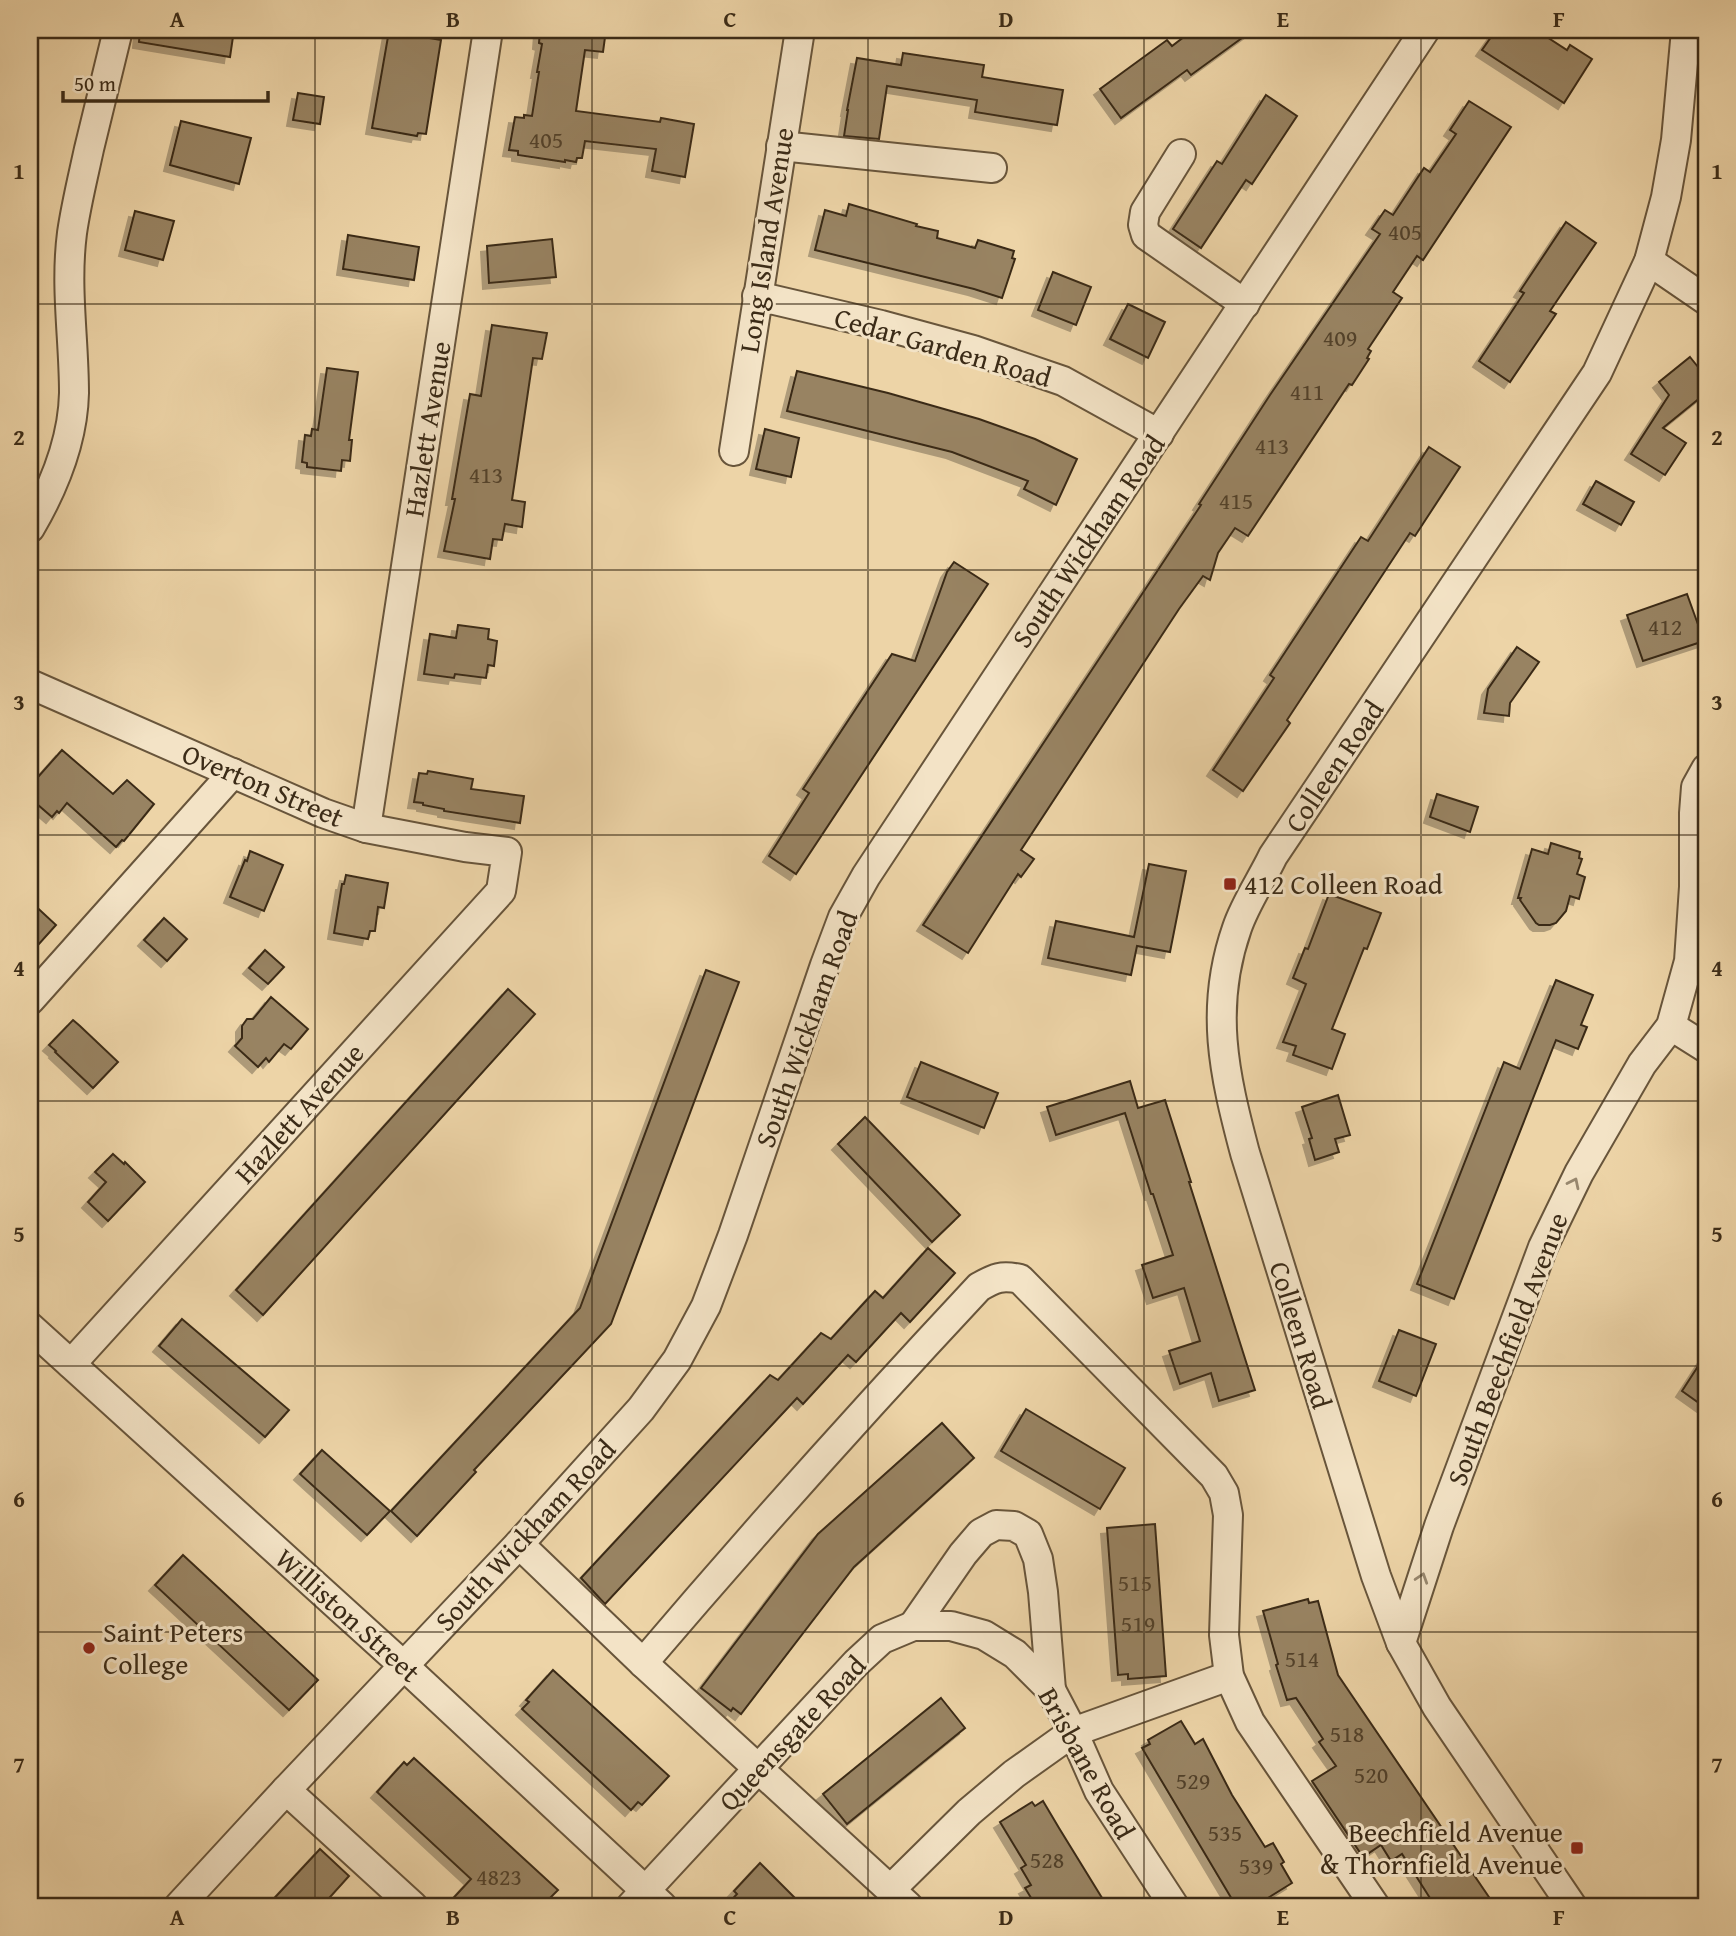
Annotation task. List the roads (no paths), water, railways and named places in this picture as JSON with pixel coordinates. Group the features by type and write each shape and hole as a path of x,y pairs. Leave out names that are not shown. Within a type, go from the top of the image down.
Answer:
{"street":[{"path":"30,528 59,469 70,429 74,393 69,279 72,233 118,30"},
{"name":"Hazlett Avenue","path":"366,828 488,30"},
{"name":"Long Island Avenue","path":"734,451 800,30"},
{"name":"South Wickham Road","path":"179,1906 519,1544 641,1409 677,1360 706,1306 729,1247 825,965 843,918 866,876 1425,30"},
{"path":"1683,31 1674,151 1650,261 1706,300"},
{"path":"781,146 992,168"},
{"path":"1181,154 1145,212 1143,225 1146,235 1245,304"},
{"name":"Colleen Road","path":"1401,1643 1376,1576 1245,1153 1228,1088 1221,1031 1224,977 1237,926 1273,856 1597,373 1650,261"},
{"name":"Cedar Garden Road","path":"757,296 881,325 986,355 1063,382 1159,434"},
{"name":"Overton Street","path":"30,684 323,813 366,828 465,847 507,852"},
{"name":"South Beechfield Avenue","path":"1401,1643 1439,1526 1543,1247 1579,1172 1643,1064 1671,1026 1689,961 1696,787 1706,769"},
{"path":"30,1000 233,773"},
{"name":"Hazlett Avenue","path":"71,1364 501,891 507,852"},
{"path":"1671,1026 1706,1048"},
{"path":"643,1663 748,1539 979,1287 995,1278 1007,1276 1020,1279 1214,1476 1224,1493 1228,1515 1224,1635 1229,1676 1251,1722 1375,1906"},
{"name":"Williston Street","path":"30,1327 404,1666 646,1901"},
{"path":"913,1626 963,1554 981,1533 996,1525 1014,1526 1028,1534 1038,1559 1051,1690"},
{"path":"519,1544 643,1663 900,1898 969,1812 1014,1774 1073,1732 1229,1676"},
{"name":"Queensgate Road","path":"646,1901 760,1768 882,1639 913,1626 951,1626 984,1635"},
{"name":"Brisbane Road","path":"984,1635 1014,1654 1051,1690 1099,1791 1174,1906"},
{"path":"1401,1643 1437,1707 1572,1906"},
{"path":"286,1790 412,1906"}],"place":[{"name":"412 Colleen Road","path":"1230,884"},
{"name":"Saint Peters College","path":"89,1648"},
{"name":"Beechfield Avenue & Thornfield Avenue","path":"1577,1848"}]}
